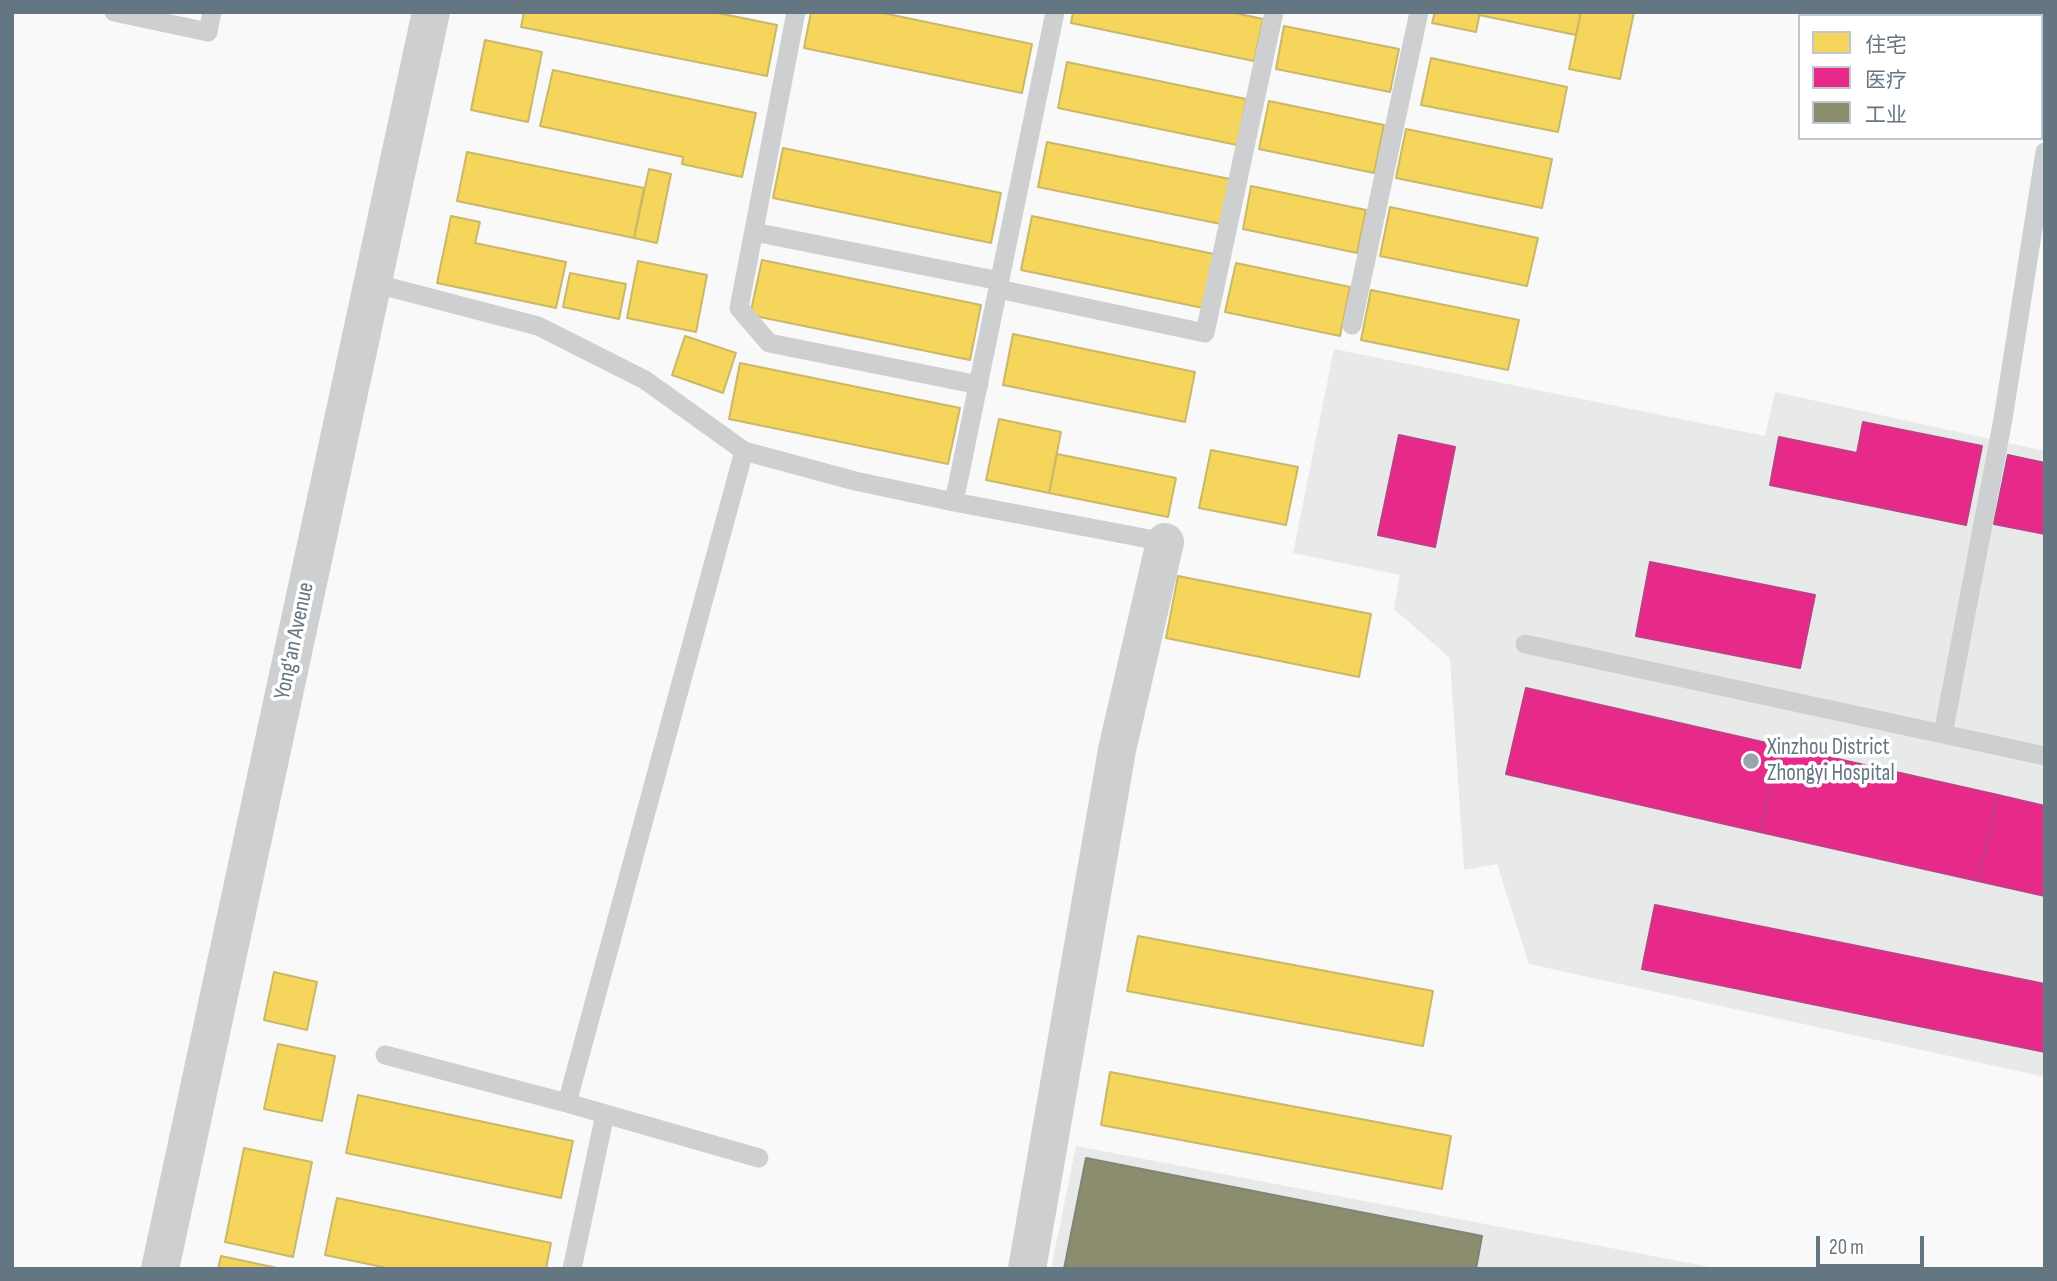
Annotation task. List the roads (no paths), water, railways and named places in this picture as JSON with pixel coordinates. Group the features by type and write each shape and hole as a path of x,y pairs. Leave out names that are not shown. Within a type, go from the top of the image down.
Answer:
{"street":[{"name":"Yong'an Avenue","path":"160,1269 431,12"},
{"path":"1027,1269 1117,750 1165,542"}],"lane":[{"path":"114,12 208,32 212,12"},
{"path":"796,12 739,308 769,343 979,385"},
{"path":"954,502 1055,12"},
{"path":"754,232 999,285 1205,334 1274,12"},
{"path":"1352,325 1419,12"},
{"path":"1943,734 2003,419 2045,152"},
{"path":"373,283 538,326 645,380 744,451 855,481 1165,542"},
{"path":"567,1102 744,451"},
{"path":"1525,645 2045,756"},
{"path":"385,1055 567,1102 759,1158"},
{"path":"572,1269 605,1114"}],"place":[{"name":"Xinzhou District Zhongyi Hospital","path":"1751,761"}]}
